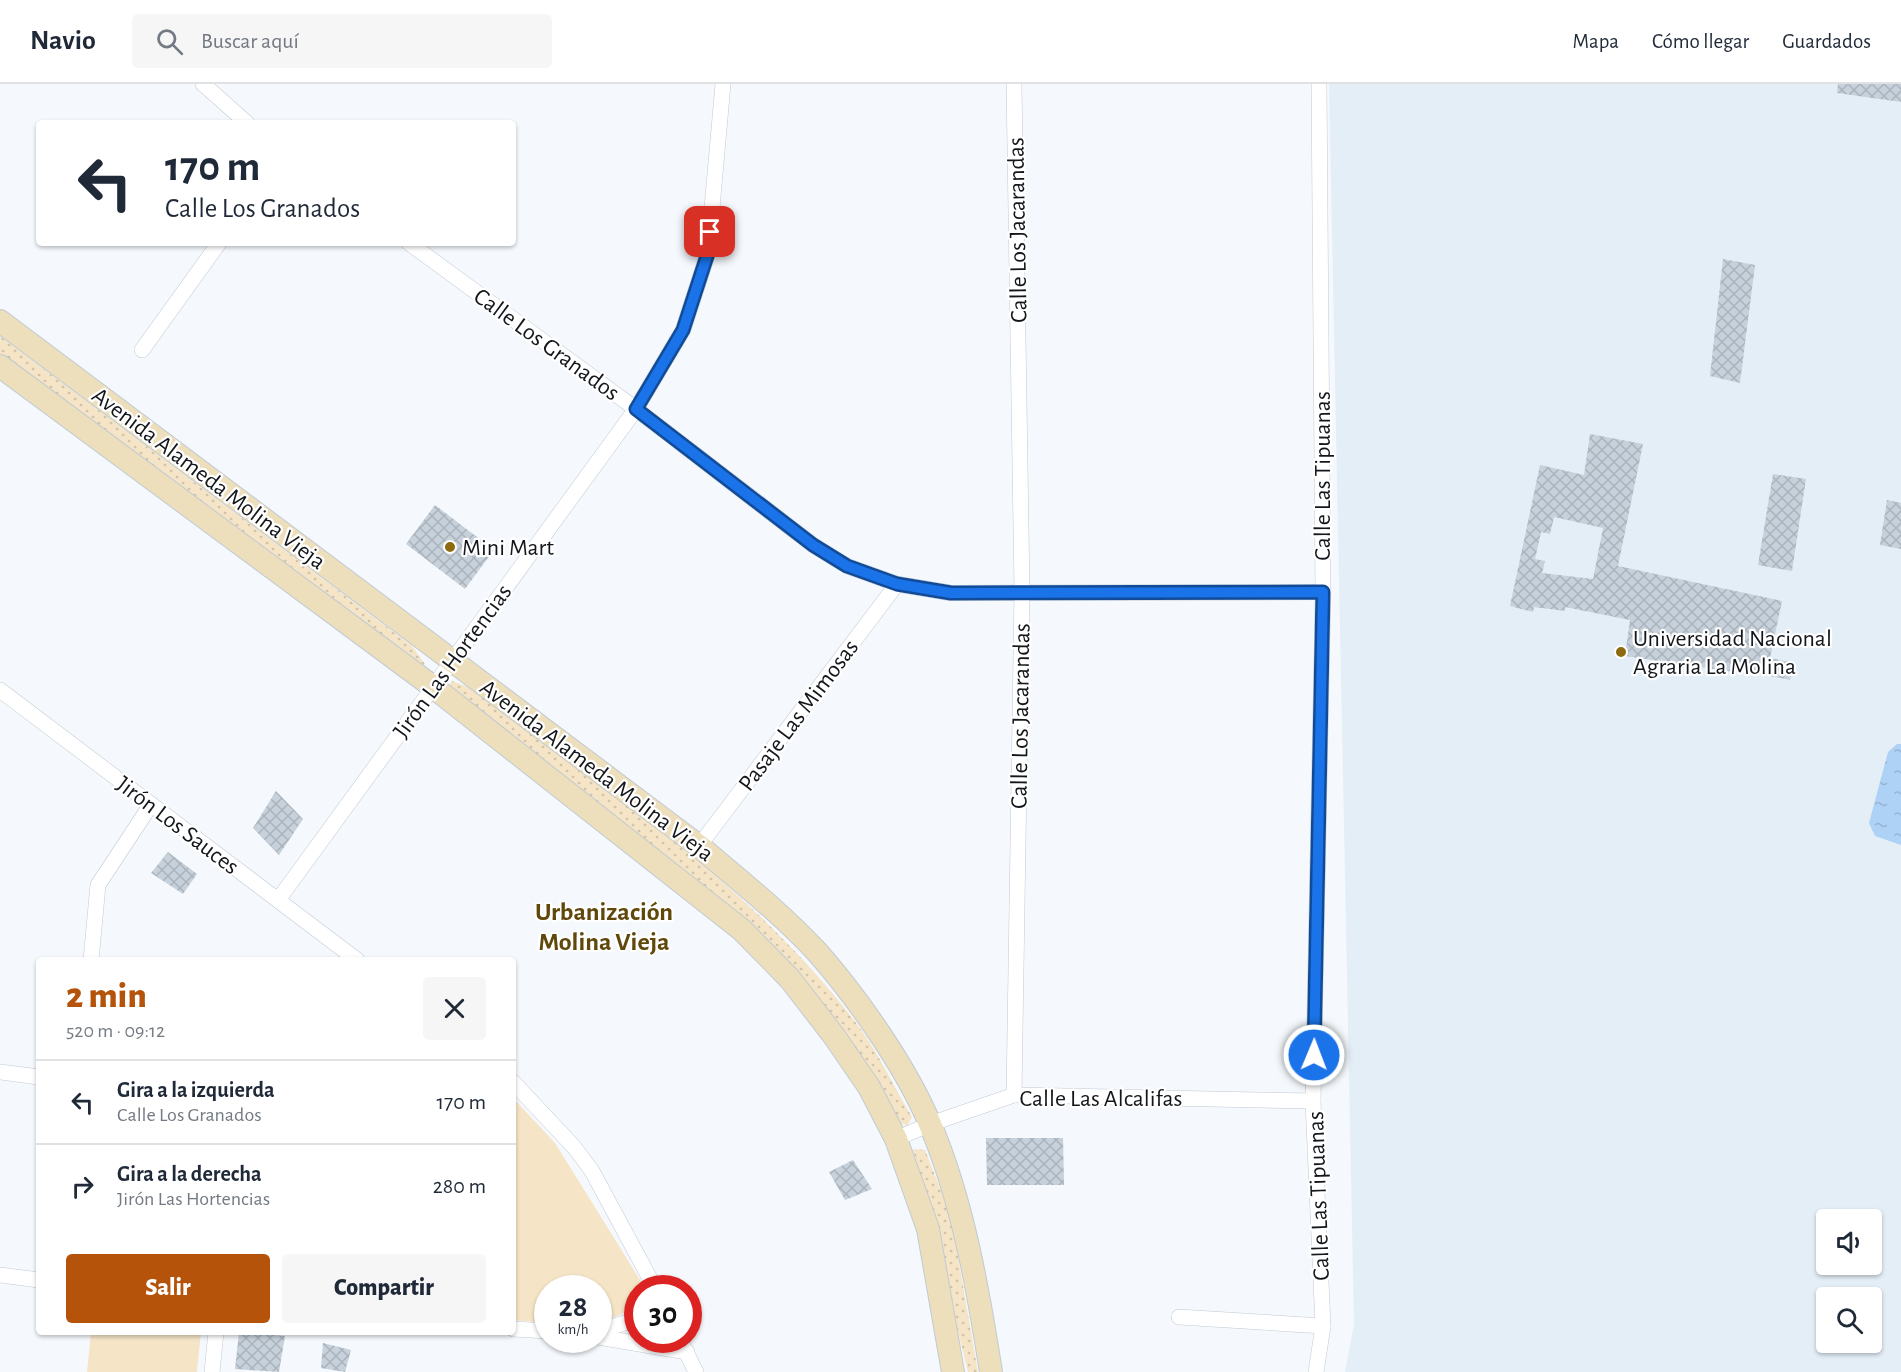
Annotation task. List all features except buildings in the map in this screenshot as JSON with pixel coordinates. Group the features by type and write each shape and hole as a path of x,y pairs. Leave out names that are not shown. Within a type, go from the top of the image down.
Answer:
{"street":[{"path":"203,84 244,120"},
{"name":"Jirón Las Hortencias","path":"278,900 636,409 683,330 708,253 723,84"},
{"name":"Calle Los Jacarandas","path":"1014,84 1022,591 1014,1095"},
{"name":"Calle Las Tipuanas","path":"1316,1372 1323,1326 1314,1101 1323,592 1319,84"},
{"path":"142,350 217,246"},
{"name":"Calle Los Granados","path":"413,246 636,409 813,545 847,566 897,584 951,593 1022,591 1323,592"},
{"name":"Avenida Alameda Molina Vieja","path":"0,321 699,846 817,952 861,1006 930,1124 962,1220 992,1372"},
{"name":"Avenida Alameda Molina Vieja","path":"0,366 432,686 742,930 790,980 834,1036 869,1087 896,1139 928,1229 953,1372"},
{"name":"Pasaje Las Mimosas","path":"699,846 897,584"},
{"name":"Jirón Los Sauces","path":"0,690 150,806 353,957"},
{"path":"91,957 98,885 150,806"},
{"path":"0,1072 36,1077"},
{"path":"516,1085 574,1147 592,1171 648,1275"},
{"name":"Calle Las Alcalifas","path":"896,1139 930,1124 1014,1095 1314,1101"},
{"path":"0,1275 36,1280"},
{"path":"1179,1317 1323,1326"},
{"path":"516,1329 534,1330"},
{"path":"212,1372 216,1335"},
{"path":"687,1353 696,1372"}],"shaded area":[{"name":"Universidad Nacional Agraria La Molina","path":"1329,84 1901,84 1901,1372 1345,1372 1354,1324"},
{"path":"0,336 412,646 425,664 421,667 0,357"},
{"path":"452,681 471,688 624,801 723,882 769,925 813,971 862,1031 912,1117 907,1126 899,1123 837,1024 447,688"},
{"path":"516,1101 555,1143 637,1275 624,1275 624,1312 612,1317 612,1275 534,1275 534,1322 516,1320"},
{"path":"913,1149 925,1150 951,1216 978,1372 968,1372"},
{"path":"91,1335 201,1335 197,1372 87,1372"}],"water":[{"path":"1897,744 1901,744 1901,845 1875,836 1869,823 1888,752"}],"place":[{"name":"Mini Mart","path":"450,547"},
{"name":"Universidad Nacional Agraria La Molina","path":"1621,652"}],"district":[{"name":"Urbanización Molina Vieja","path":"604,926"}],"route":[{"path":"710,232 708,253 683,330 636,409 813,545 847,566 897,584 951,593 1022,591 1323,592 1314,1055"}]}
